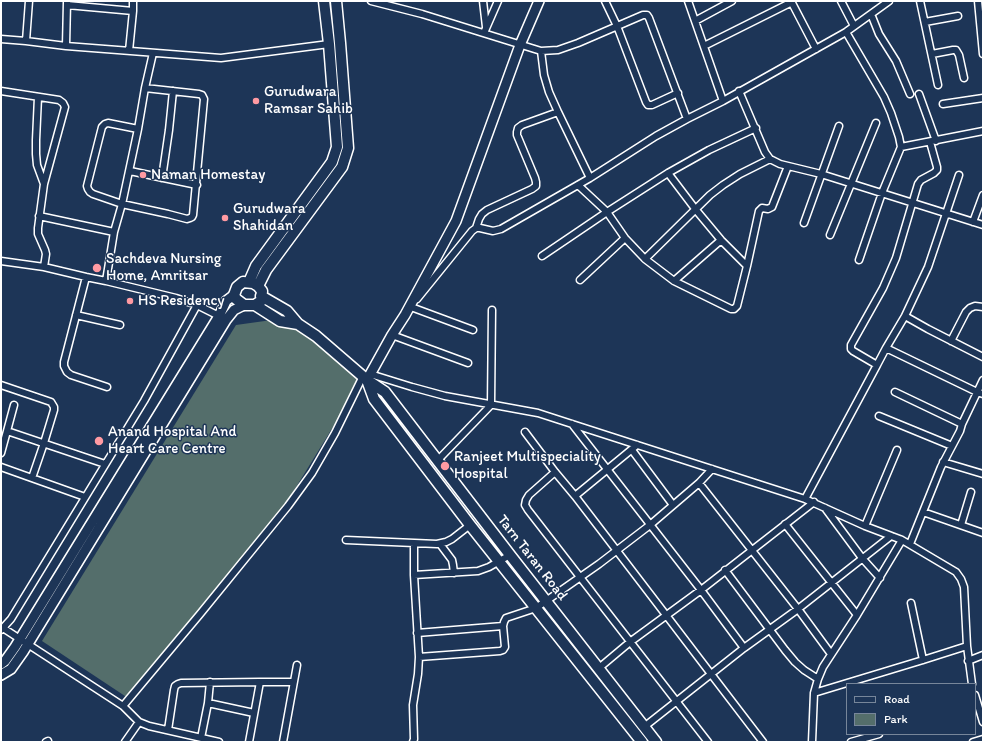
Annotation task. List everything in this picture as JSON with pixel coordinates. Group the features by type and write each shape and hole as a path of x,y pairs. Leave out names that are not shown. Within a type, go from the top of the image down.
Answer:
{"main road":[{"path":"1,664 25,641 226,320 234,310 261,302 256,288 256,266 332,162 337,147 324,1"},
{"path":"256,288 266,270 342,167 348,148 336,1"},
{"path":"367,377 405,315 456,221 520,45 539,1"},
{"path":"1,675 10,669 24,652 25,641 219,316 226,301 234,295 237,287 243,282 256,288 287,311 298,324"},
{"path":"234,295 236,300 250,305 280,321 298,324"},
{"name":"Tarn Taran Road","path":"298,324 316,336 385,392 656,742"},
{"name":"Tarn Taran Road","path":"367,377 374,399 470,525 642,742"}],"street":[{"path":"26,41 29,1"},
{"path":"129,51 133,1"},
{"path":"371,1 485,30 520,45 541,51 558,50 643,15 647,15 687,119"},
{"path":"483,1 485,30"},
{"path":"485,30 498,1"},
{"path":"605,1 617,26 648,105 652,105 678,93"},
{"path":"688,1 723,101"},
{"path":"695,21 732,1"},
{"path":"841,1 854,26"},
{"path":"476,228 493,231 501,229 590,178 656,136 723,101 846,32 871,14 880,4 889,1"},
{"path":"920,1 938,85"},
{"path":"978,1 981,14 983,54"},
{"path":"704,46 791,2 816,49"},
{"path":"66,46 67,3 133,11"},
{"path":"871,14 879,34 896,61 910,94"},
{"path":"925,22 958,16"},
{"path":"846,32 884,97 891,113 901,147 882,193 858,260"},
{"path":"1,39 66,46 221,58 329,44"},
{"path":"932,54 956,50 959,55 964,78"},
{"path":"541,51 544,75 549,92 590,178"},
{"path":"106,281 114,232 130,170 152,53"},
{"path":"138,129 108,123 104,124 87,186 88,189 92,194 122,204 187,219 192,217 197,185 204,99 202,95 199,94 145,88"},
{"path":"1,91 59,100 65,107 44,184 39,216 38,234 46,254 44,267"},
{"path":"162,178 173,91"},
{"path":"739,91 770,159 780,164 821,174 983,225"},
{"path":"877,365 853,351 851,349 851,345 883,288 896,258 918,184 921,180 937,170 933,141 919,94"},
{"path":"38,97 36,154 37,165 44,184"},
{"path":"943,104 983,98"},
{"path":"405,315 449,258 476,228 478,219 482,214 487,210 536,186 536,178 517,136 518,128 522,125 558,112"},
{"path":"830,235 876,124"},
{"path":"804,223 839,126"},
{"path":"542,256 668,173 709,150 756,128"},
{"path":"901,147 983,131"},
{"path":"645,258 723,185 740,174 770,159"},
{"path":"578,185 607,212 625,238 645,258 674,281 731,309 734,309 737,306 759,211 762,208 772,208 788,166"},
{"path":"130,170 197,185"},
{"path":"668,173 721,240 747,266"},
{"path":"805,499 886,348 905,316 928,267 959,175"},
{"path":"973,222 983,195"},
{"path":"39,216 114,232"},
{"path":"580,280 625,238"},
{"path":"674,281 721,240"},
{"path":"1,261 44,267 176,298 197,305 219,316"},
{"path":"86,277 64,366 67,372 71,375 107,387"},
{"path":"197,305 144,401 11,619 2,629 25,641 123,706 139,722 149,726 219,742"},
{"path":"951,341 966,312 975,306 983,306"},
{"path":"411,307 472,330"},
{"path":"438,460 491,405 492,310"},
{"path":"76,315 120,325"},
{"path":"905,316 983,357"},
{"path":"392,335 468,363"},
{"path":"886,348 980,393"},
{"path":"123,706 288,506 316,467 367,377 445,396 538,413 814,502 910,544 956,572 961,579 964,587 966,646 972,683"},
{"path":"910,544 943,462 960,431 962,424 980,393 983,380"},
{"path":"1,385 53,404 54,410 32,478"},
{"path":"895,392 962,424"},
{"path":"1,452 14,405"},
{"path":"879,416 952,446"},
{"path":"572,424 701,590 744,648"},
{"path":"7,431 105,464"},
{"path":"525,432 763,742"},
{"path":"575,496 637,445"},
{"path":"632,450 673,505"},
{"path":"866,526 897,450"},
{"path":"943,462 983,474"},
{"path":"1,467 85,497"},
{"path":"419,657 503,650 505,647 503,626 506,618 536,608 580,578 650,525 712,470"},
{"path":"555,472 529,495 525,505 708,742"},
{"path":"699,483 798,609 831,654"},
{"path":"961,525 971,492"},
{"path":"599,668 630,642 701,590 814,502"},
{"path":"824,507 862,558 880,578"},
{"path":"923,512 983,533"},
{"path":"785,524 857,615"},
{"path":"346,540 440,544 452,539 470,525"},
{"path":"644,728 744,648 798,609 891,536"},
{"path":"812,742 814,693 823,667 857,615 902,540"},
{"path":"413,742 413,705 419,657 414,575 414,544"},
{"path":"440,544 452,560 454,573"},
{"path":"414,575 478,570 489,567 510,555"},
{"path":"725,570 769,630 795,662 818,679"},
{"path":"911,603 924,660"},
{"path":"417,634 503,626"},
{"path":"847,683 966,646"},
{"path":"968,661 983,655"},
{"path":"283,742 297,665"},
{"path":"168,730 175,686 178,684 210,682 294,682"},
{"path":"202,738 210,682"},
{"path":"249,742 260,682"},
{"path":"814,693 846,683"},
{"path":"208,703 254,713"},
{"path":"979,706 983,722"},
{"path":"124,742 139,722"},
{"path":"851,742 876,735"},
{"path":"973,742 983,739"}],"green space":[{"path":"279,319 314,335 360,383 282,510 131,700 42,641 236,325"}],"place":[{"name":"Gurudwara Ramsar Sahib","path":"256,101"},
{"name":"Naman Homestay","path":"143,175"},
{"name":"Gurudwara Shahidan","path":"225,218"},
{"name":"Sachdeva Nursing Home, Amritsar","path":"97,268"},
{"name":"HS Residency","path":"130,301"},
{"name":"Anand Hospital And Heart Care Centre","path":"99,441"},
{"name":"Ranjeet Multispeciality Hospital","path":"445,466"}]}
